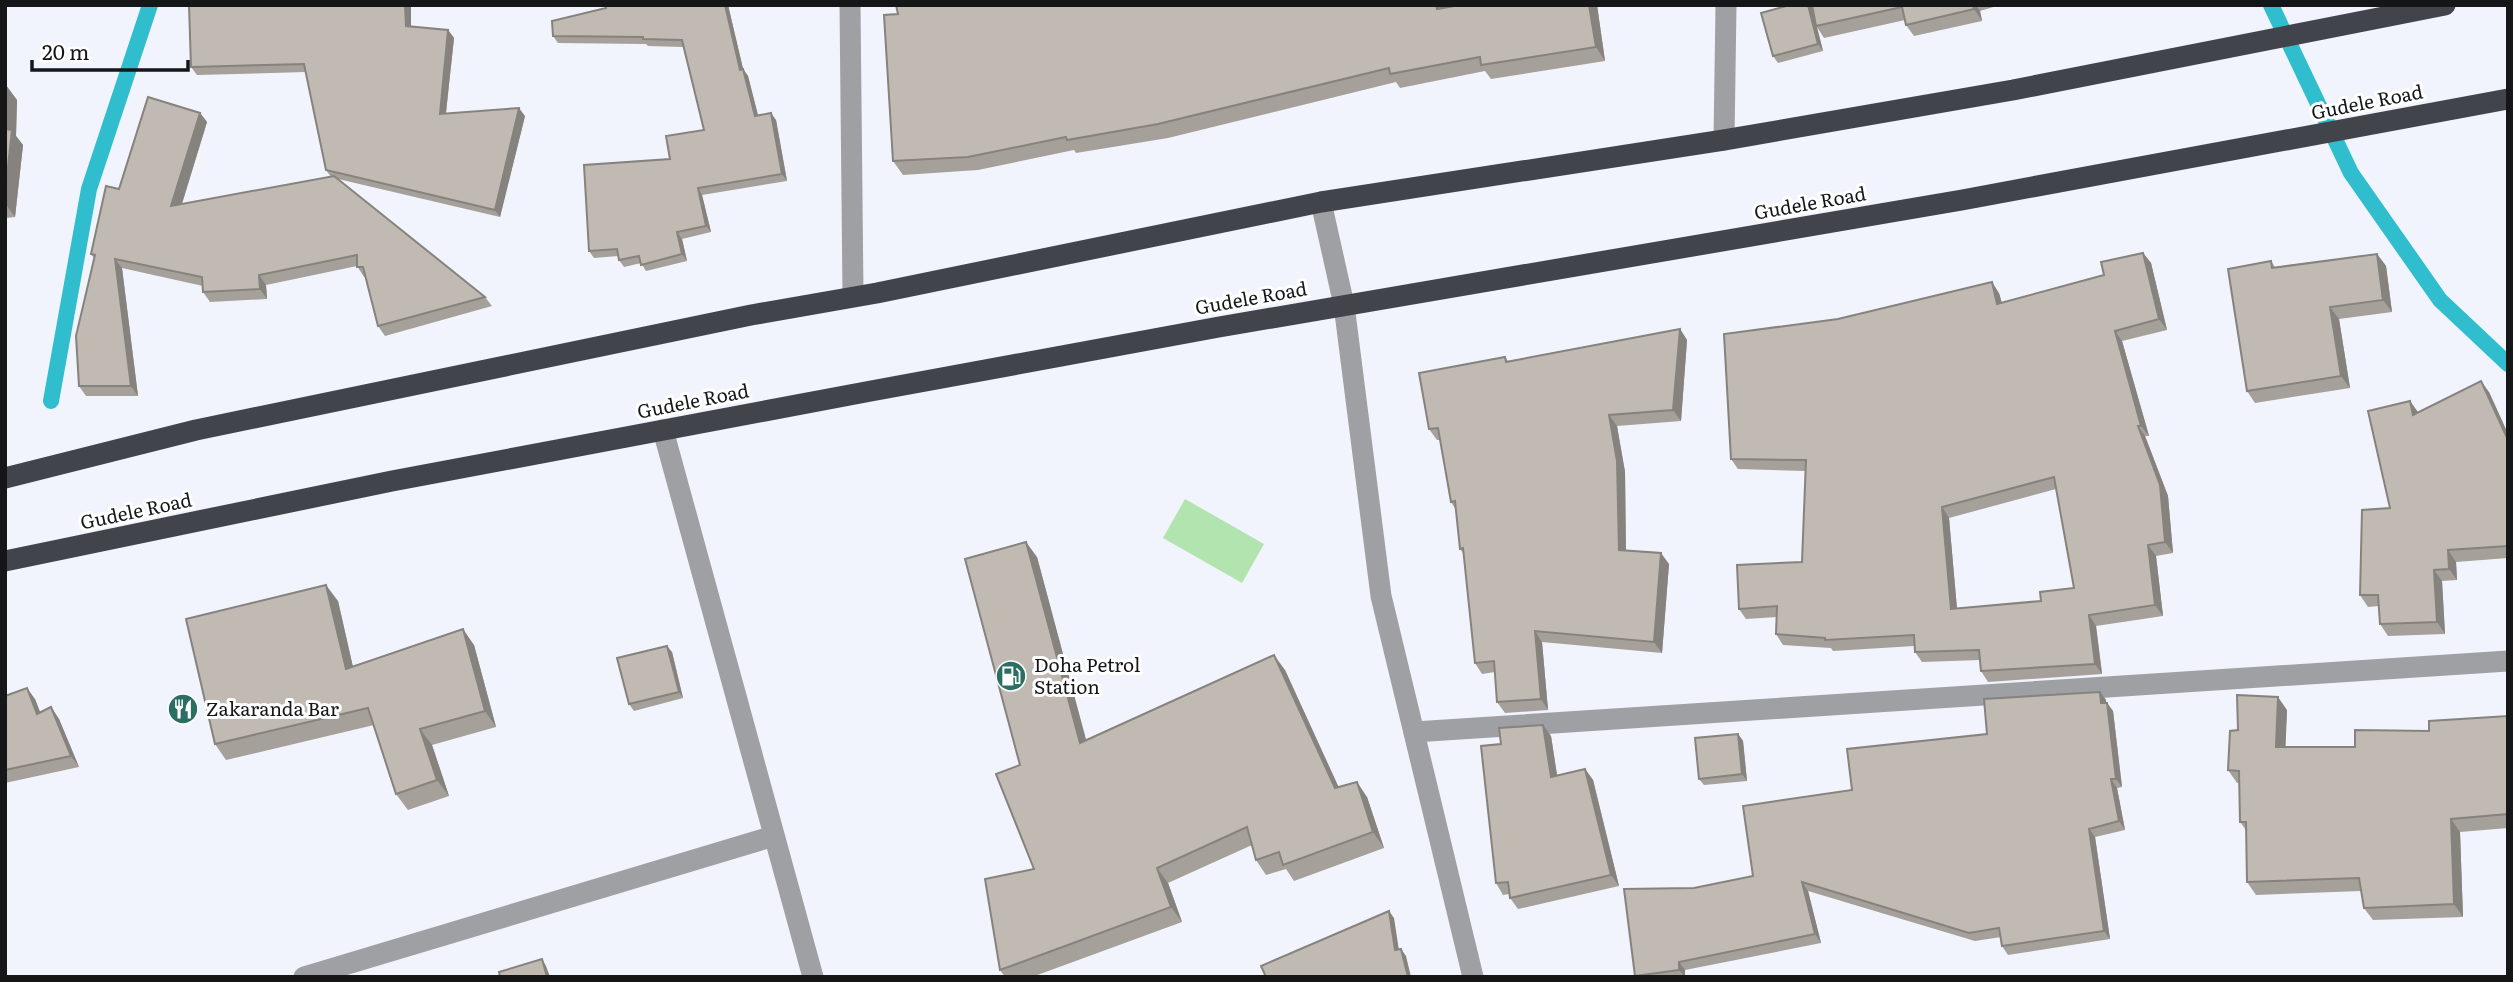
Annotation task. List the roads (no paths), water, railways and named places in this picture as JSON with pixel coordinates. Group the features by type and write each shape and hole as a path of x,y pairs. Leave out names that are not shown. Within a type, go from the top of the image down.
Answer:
{"highway":[{"path":"5,478 196,430 1321,202 1724,140 2013,90 2445,5"},
{"name":"Gudele Road","path":"5,561 379,484 663,430 1344,305 1962,200 2508,99"}],"street":[{"path":"850,5 853,295"},
{"path":"1724,140 1726,5"},
{"path":"1321,202 1344,305 1381,596 1473,977"},
{"path":"663,430 813,977"},
{"path":"1414,732 2508,661"},
{"path":"304,977 774,836"}],"waterway":[{"path":"51,401 89,189 150,5"},
{"path":"2271,5 2351,173 2440,300 2508,364"}],"place":[{"name":"Doha Petrol Station","path":"1011,676"},
{"name":"Zakaranda Bar","path":"183,709"}]}
